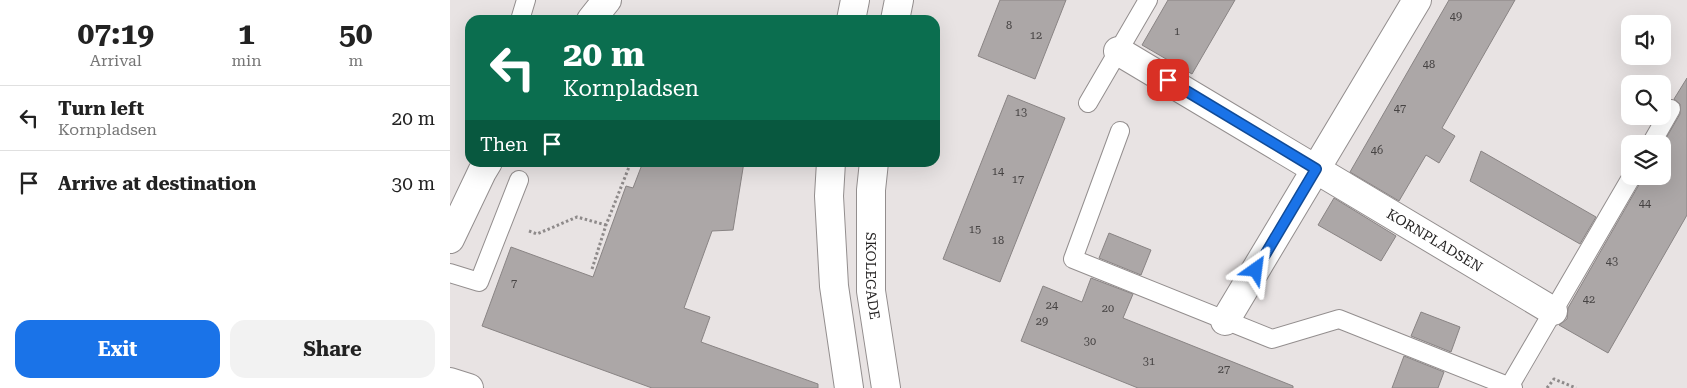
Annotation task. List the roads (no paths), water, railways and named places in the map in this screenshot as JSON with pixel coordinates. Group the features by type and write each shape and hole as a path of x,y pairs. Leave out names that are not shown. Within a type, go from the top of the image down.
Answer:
{"street":[{"path":"595,15 607,0"},
{"path":"852,15 855,0"},
{"path":"896,15 899,0"},
{"path":"1225,321 1417,0"},
{"name":"KORNPLADSEN","path":"1118,51 1554,311"},
{"path":"450,239 485,167"},
{"path":"831,167 829,196 834,286 849,388"},
{"name":"SKOLEGADE","path":"873,167 871,190 871,291 886,388"},
{"path":"450,382 469,388"}],"lane":[{"path":"522,15 526,0"},
{"path":"1088,103 1148,0"},
{"path":"1120,131 1073,259 1272,339 1339,318 1511,387 1627,185"},
{"path":"450,273 479,282 519,180"}]}
